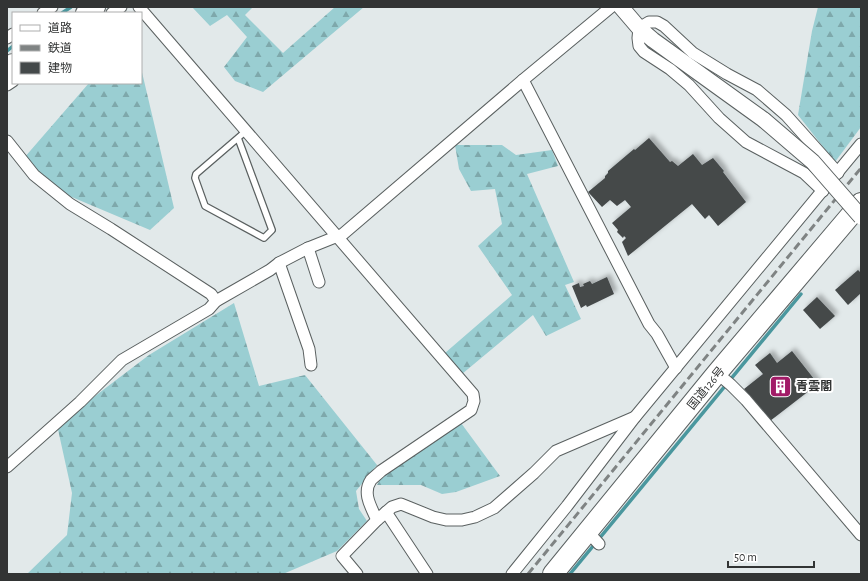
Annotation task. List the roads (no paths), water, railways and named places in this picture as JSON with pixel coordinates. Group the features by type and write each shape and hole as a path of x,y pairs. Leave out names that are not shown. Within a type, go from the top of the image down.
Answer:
{"highway":[{"name":"国道126号","path":"553,574 594,538 725,379 858,211"}],"street":[{"path":"139,7 242,134 338,237 473,394 474,401 471,410 381,471 371,480 368,489 367,500 427,574"},
{"path":"7,468 80,402 122,360 209,309 216,301 270,270 279,262 308,248 343,234 611,7"},
{"path":"621,7 639,28 653,40 764,120 813,162 858,211"},
{"path":"639,28 649,22 657,22 664,26 693,53 757,90 786,115 838,173"},
{"path":"639,28 639,46 644,52 670,69 688,85 719,118 746,142 804,173 824,189 858,211"},
{"path":"523,80 649,324 657,334 676,368"},
{"path":"7,141 34,175 70,204 112,229 211,294 216,301"},
{"path":"512,574 567,506 635,417 861,144"},
{"path":"308,248 319,282"},
{"path":"279,262 309,349 311,365"},
{"path":"725,379 746,400 861,535"},
{"path":"357,574 342,556 392,506 401,504 433,517 446,520 462,520 475,517 494,508 534,473 556,451 635,417"}],"lane":[{"path":"242,134 272,230 264,238 205,206 195,178 196,174 242,134"}],"waterway":[{"path":"64,12 71,7"},
{"path":"7,51 12,47"},
{"path":"570,574 801,294"}],"railway":[{"path":"528,574 861,168"}],"place":[{"name":"青雲閣","path":"781,386"}]}
